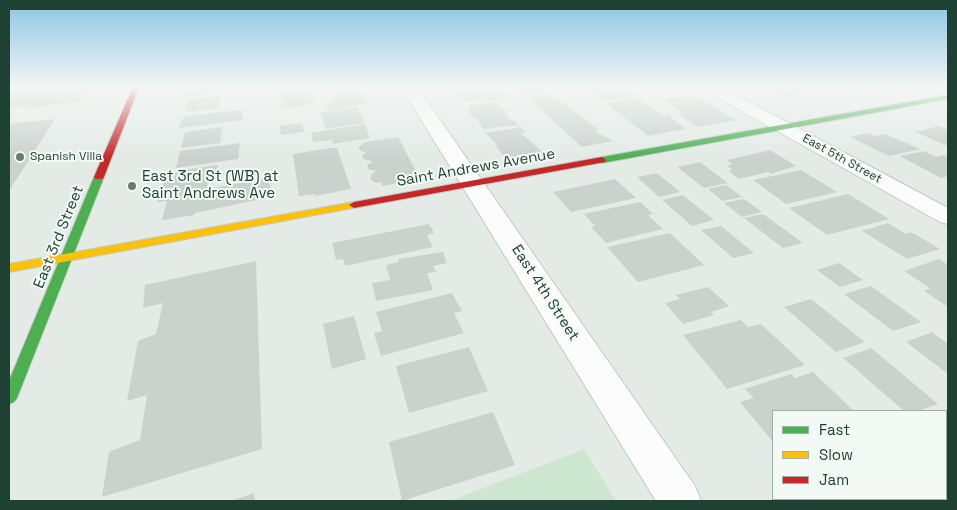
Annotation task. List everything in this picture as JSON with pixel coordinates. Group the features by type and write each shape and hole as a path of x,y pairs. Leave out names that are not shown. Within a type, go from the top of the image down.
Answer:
{"street":[{"name":"East 3rd Street","path":"9,398 126,111"},
{"name":"East 4th Street","path":"425,111 680,501"},
{"name":"East 5th Street","path":"753,111 948,217"},
{"name":"Saint Andrews Avenue","path":"9,268 872,111"}],"green space":[{"path":"584,449 616,501 450,501"}],"building":[{"path":"242,111 243,120 179,128 182,119 187,116"},
{"path":"359,111 365,123 326,129 320,112"},
{"path":"468,111 506,111 508,113 504,113 511,121 514,120 518,125 483,129 477,118 474,118"},
{"path":"542,111 573,111 599,130 595,131 613,141 582,147"},
{"path":"615,111 656,111 664,116 668,115 686,129 648,136"},
{"path":"680,111 720,111 736,120 698,127 678,114 683,113"},
{"name":"Spanish Villa","path":"55,119 9,191 9,124"},
{"path":"302,123 304,132 281,135 280,126"},
{"path":"365,124 370,138 333,144 332,140 313,142 311,133"},
{"path":"939,126 948,130 948,146 915,132"},
{"path":"222,127 220,143 181,148 185,132"},
{"path":"521,127 526,133 521,133 545,154 511,160 504,156 495,145 498,145 485,133"},
{"path":"869,133 875,136 884,134 921,149 889,156 850,137"},
{"path":"398,137 420,179 382,186 381,182 376,183 370,179 371,175 376,171 367,169 368,164 372,163 363,159 363,154 367,153 361,151 358,147 365,142"},
{"path":"240,143 238,159 176,168 180,151"},
{"path":"337,148 351,189 315,196 315,194 299,196 293,154"},
{"path":"770,150 796,166 771,174 768,172 739,179 728,171 733,170 727,166 732,164 727,160"},
{"path":"924,151 936,157 944,155 948,157 948,176 941,178 900,156"},
{"path":"700,162 728,183 704,188 677,167"},
{"path":"218,165 216,174 209,175 207,189 269,178 271,197 195,213 194,215 162,220 167,201 157,202 164,181 173,180 177,171"},
{"path":"801,170 837,192 786,204 753,180"},
{"path":"657,173 680,192 659,197 637,177"},
{"path":"615,179 636,198 571,212 553,192"},
{"path":"726,185 742,197 723,201 708,189"},
{"path":"848,194 889,219 827,235 789,208"},
{"path":"683,195 714,220 692,226 662,200"},
{"path":"744,199 762,212 742,217 724,203"},
{"path":"640,202 653,214 648,215 663,229 606,243 591,227 595,226 584,214"},
{"path":"763,214 803,243 783,248 744,218"},
{"path":"888,223 906,234 911,232 940,249 907,259 862,231"},
{"path":"429,224 434,233 427,235 433,247 345,266 343,259 336,260 332,243"},
{"path":"721,226 754,253 733,258 701,230"},
{"path":"670,233 704,265 638,282 607,247"},
{"path":"443,252 447,263 433,266 436,272 427,273 433,290 376,301 372,283 390,280 386,265 399,262 398,259"},
{"path":"939,259 948,265 948,307 924,291 930,288 904,271"},
{"path":"256,261 262,449 102,497 109,452 140,440 147,395 127,401 138,341 156,334 163,303 143,308 145,285"},
{"path":"839,263 863,280 840,287 817,270"},
{"path":"871,286 921,322 893,331 844,294"},
{"path":"708,287 729,306 711,312 714,315 683,324 665,303 680,299 676,295"},
{"path":"452,293 462,311 454,313 464,333 381,356 374,333 382,331 376,312"},
{"path":"811,299 865,342 836,352 784,307"},
{"path":"354,316 366,359 332,369 323,324"},
{"path":"741,320 748,327 761,324 805,365 727,389 683,335"},
{"path":"932,332 948,344 948,374 906,342"},
{"path":"469,347 488,391 409,413 396,366"},
{"path":"871,348 938,404 921,410 903,410 843,358"},
{"path":"813,372 853,410 772,410 772,441 740,402 754,398 745,389 791,374 795,378"},
{"path":"493,412 515,465 402,501 389,442"},
{"path":"948,414 948,453 947,452"},
{"path":"254,493 255,501 231,501"},
{"path":"823,500 941,501 824,501"}],"traffic: fast":[{"path":"602,160 872,111"},
{"path":"9,398 99,177"}],"traffic: slow":[{"path":"9,268 354,205"}],"traffic: jam":[{"path":"99,177 126,111"},
{"path":"354,205 602,160"}],"place":[{"name":"Spanish Villa","path":"20,157"},
{"name":"East 3rd St (WB) at Saint Andrews Ave","path":"132,186"}]}
